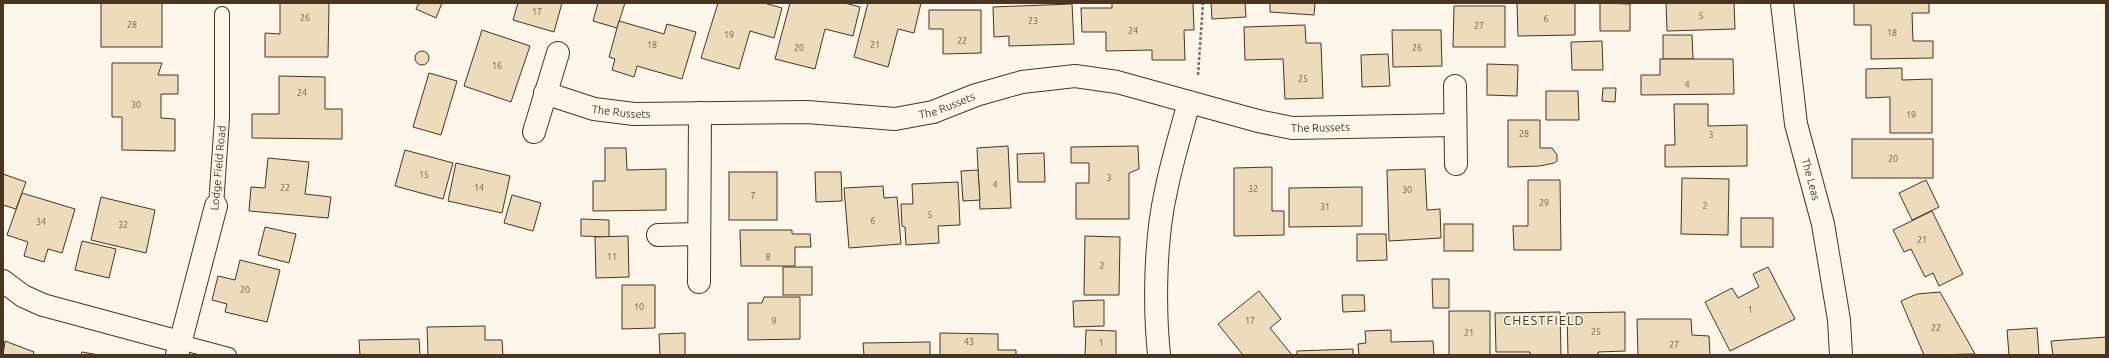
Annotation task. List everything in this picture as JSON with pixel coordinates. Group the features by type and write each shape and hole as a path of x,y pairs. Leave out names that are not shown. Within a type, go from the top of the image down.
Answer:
{"street":[{"name":"The Leas","path":"1782,3 1796,124 1823,224 1839,320 1841,355"},
{"path":"534,132 558,53"},
{"name":"The Russets","path":"545,93 594,109 634,114 807,112 895,119 933,112 976,95 1022,82 1075,76 1117,82 1258,121 1292,128 1455,124"},
{"path":"1455,86 1456,164"},
{"path":"1159,355 1157,286 1159,237 1165,192 1189,102"},
{"path":"699,282 700,113"},
{"name":"Lodge Field Road","path":"178,348 216,206"},
{"path":"658,234 699,234"},
{"path":"3,281 23,296 43,305 178,348"}],"lane":[{"name":"Lodge Field Road","path":"216,206 222,118 222,14"},
{"path":"178,348 229,355"}],"path":[{"path":"1189,102 1197,80 1203,3"}],"building":[{"path":"101,3 162,3 162,47 101,47"},
{"path":"280,3 329,3 328,57 265,57 265,33 280,34"},
{"path":"419,3 442,3 436,18 416,9"},
{"path":"518,3 562,3 554,32 513,20"},
{"path":"598,3 625,3 617,28 593,21"},
{"path":"718,3 764,3 782,8 774,38 750,31 739,69 701,58"},
{"path":"790,3 845,3 860,7 853,36 825,29 815,69 775,59"},
{"path":"868,3 921,3 914,33 898,29 888,67 854,57"},
{"path":"1112,3 1193,3 1194,30 1184,30 1185,60 1152,60 1152,50 1106,51 1106,32 1082,32 1081,8 1112,8"},
{"path":"1211,3 1245,3 1246,17 1212,19"},
{"path":"1270,3 1315,3 1314,15 1270,12"},
{"path":"1517,3 1575,3 1575,35 1518,36"},
{"path":"1600,3 1630,4 1630,31 1600,31"},
{"path":"1666,3 1734,3 1735,29 1667,31"},
{"path":"1854,3 1929,3 1929,13 1912,13 1913,41 1933,41 1933,58 1871,59 1871,25 1854,25"},
{"path":"1072,4 1074,44 1009,46 1009,36 994,37 993,7"},
{"path":"1454,6 1505,6 1505,47 1453,47"},
{"path":"929,10 981,10 981,53 943,54 943,29 929,29"},
{"path":"619,21 664,34 667,24 696,32 682,79 637,66 634,77 612,70 615,59 609,57"},
{"path":"1305,25 1306,43 1321,43 1323,98 1285,99 1283,59 1245,60 1244,27"},
{"path":"482,30 530,46 511,102 464,86"},
{"path":"1392,30 1441,30 1442,66 1393,67"},
{"path":"1663,35 1692,35 1693,59 1663,59"},
{"path":"1602,41 1603,70 1572,70 1571,42"},
{"path":"422,51 427,53 429,58 427,63 422,65 417,63 415,58 417,53"},
{"path":"1388,54 1390,86 1362,87 1361,55"},
{"path":"1660,59 1733,59 1734,94 1641,95 1641,75 1660,75"},
{"path":"112,63 162,63 158,75 178,75 178,94 161,94 161,118 175,119 175,151 122,150 122,117 112,117"},
{"path":"1487,64 1518,65 1517,96 1487,95"},
{"path":"1902,68 1902,80 1932,79 1932,133 1890,133 1890,97 1866,98 1866,69"},
{"path":"429,73 457,81 441,135 413,127"},
{"path":"279,76 325,77 325,109 342,109 342,139 252,138 252,114 279,114"},
{"path":"1603,88 1616,88 1615,102 1602,101"},
{"path":"1546,91 1578,91 1579,120 1546,120"},
{"path":"1674,104 1708,104 1708,126 1747,125 1747,166 1665,167 1665,145 1675,145"},
{"path":"1508,120 1540,120 1540,148 1552,148 1557,155 1557,161 1540,166 1508,167"},
{"path":"1852,139 1933,139 1933,178 1852,178"},
{"path":"1008,146 1011,208 980,209 977,148"},
{"path":"1138,146 1139,169 1129,173 1129,219 1076,219 1076,183 1089,183 1089,163 1071,163 1071,147"},
{"path":"605,148 626,148 627,170 666,169 666,210 593,211 593,181 605,181"},
{"path":"405,150 453,163 443,199 395,186"},
{"path":"1044,153 1045,182 1018,182 1017,154"},
{"path":"268,158 309,162 305,194 331,197 328,218 249,211 251,187 265,188"},
{"path":"456,163 510,176 502,213 448,201"},
{"path":"1272,167 1272,211 1284,211 1284,235 1234,236 1234,168"},
{"path":"1425,169 1427,210 1440,209 1441,238 1389,241 1387,170"},
{"path":"978,170 980,200 963,201 961,171"},
{"path":"729,172 777,172 777,220 729,220"},
{"path":"815,172 841,172 842,201 816,202"},
{"path":"3,174 26,182 16,209 3,205"},
{"path":"1682,178 1729,179 1728,235 1681,234"},
{"path":"1528,180 1560,180 1561,250 1514,250 1513,226 1528,226"},
{"path":"1926,180 1939,207 1912,220 1899,193"},
{"path":"958,182 960,225 938,226 939,243 906,245 905,227 902,226 901,204 913,204 912,184"},
{"path":"883,186 884,198 897,197 901,244 849,248 844,188"},
{"path":"1362,187 1362,226 1289,227 1289,188"},
{"path":"22,193 75,209 62,253 48,249 44,262 24,256 28,242 7,235"},
{"path":"512,195 541,203 533,231 504,223"},
{"path":"101,197 155,210 146,253 91,240"},
{"path":"1932,211 1963,274 1939,286 1933,273 1925,277 1911,249 1904,252 1893,230"},
{"path":"1741,218 1773,218 1773,247 1741,247"},
{"path":"581,219 609,220 609,237 581,236"},
{"path":"1444,224 1473,224 1473,251 1444,251"},
{"path":"265,227 296,234 289,263 258,255"},
{"path":"740,230 792,230 792,234 810,234 811,247 795,247 795,266 741,266"},
{"path":"1357,234 1386,234 1387,260 1357,261"},
{"path":"628,236 629,277 596,278 595,237"},
{"path":"1085,236 1120,237 1119,295 1084,295"},
{"path":"82,241 116,249 109,278 75,270"},
{"path":"240,260 280,270 267,322 225,312 227,304 212,300 218,276 235,280"},
{"path":"783,267 812,267 812,295 783,295"},
{"path":"1768,267 1795,319 1730,351 1705,302 1732,288 1738,298 1759,287 1753,274"},
{"path":"1432,279 1449,279 1449,308 1433,308"},
{"path":"622,285 655,285 655,328 622,329"},
{"path":"1259,291 1281,319 1270,328 1292,355 1243,355 1218,324"},
{"path":"1940,292 1975,354 1924,355 1901,301 1917,294"},
{"path":"1342,295 1364,295 1365,311 1343,312"},
{"path":"764,297 800,297 800,339 748,340 748,303 762,303"},
{"path":"1104,300 1104,326 1074,327 1073,301"},
{"path":"1449,311 1490,311 1490,355 1449,355"},
{"path":"1560,312 1561,355 1530,355 1530,352 1496,352 1495,313"},
{"path":"1625,312 1625,351 1598,352 1598,355 1568,355 1567,313"},
{"path":"1637,319 1691,319 1692,335 1709,336 1710,355 1638,355"},
{"path":"485,326 485,340 502,340 503,355 428,355 427,327"},
{"path":"2037,328 2039,355 2009,355 2007,330"},
{"path":"1086,330 1116,331 1116,355 1085,355"},
{"path":"1391,330 1391,342 1433,341 1434,355 1359,355 1358,344 1366,343 1365,331"},
{"path":"685,333 685,355 660,355 659,334"},
{"path":"940,333 998,334 998,350 1016,350 1016,355 940,355"},
{"path":"2106,337 2106,355 2053,355 2051,341"},
{"path":"419,339 420,355 360,355 359,340"},
{"path":"5,341 34,352 33,355 3,355"},
{"path":"930,342 930,355 864,355 863,343"},
{"path":"1353,349 1353,355 1297,355 1297,351"},
{"path":"82,352 99,355 81,355"}],"district":[{"name":"CHESTFIELD","path":"1544,320"}]}
